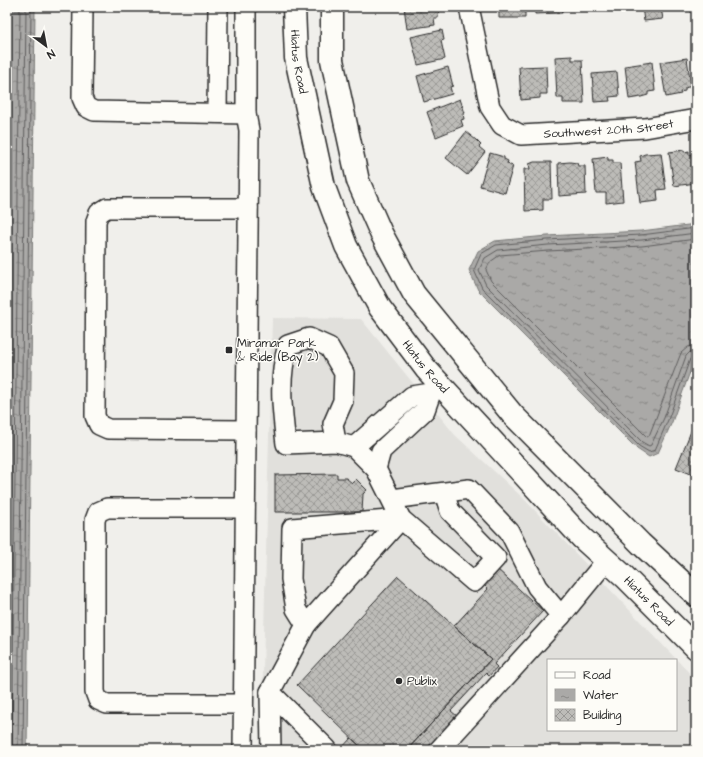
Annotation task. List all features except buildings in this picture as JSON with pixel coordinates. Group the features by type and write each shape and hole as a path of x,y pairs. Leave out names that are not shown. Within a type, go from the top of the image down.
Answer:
{"main road":[{"name":"Hiatus Road","path":"294,7 296,58 310,130 324,187 346,246 380,308 426,369 436,389 582,538 625,577 696,648"},
{"path":"332,7 332,60 358,181 381,233 414,294 512,414 641,544 696,595"},
{"path":"436,389 468,362"}],"street":[{"path":"83,7 82,98 86,107 94,112 246,114"},
{"path":"218,7 218,113"},
{"path":"243,750 249,130 246,114 246,7"},
{"name":"Southwest 20th Street","path":"468,7 490,107 502,125 521,135 645,128 696,119"},
{"path":"246,430 108,429 99,426 95,416 96,221 99,213 107,208 248,208"},
{"path":"436,389 412,396 345,444 286,444 281,401 282,363 288,345 309,338 329,347 344,373 343,401 333,424 345,444 376,468 402,519 474,582 496,558 450,511 444,493"},
{"path":"376,468 381,451 425,410 436,389"},
{"path":"392,499 469,489 509,531 537,586 561,616"},
{"path":"243,704 107,704 98,700 95,692 95,520 98,512 107,508 245,508"},
{"path":"271,750 270,692 306,626 402,519"},
{"path":"306,626 296,609 291,579 292,528 402,519"},
{"path":"439,750 561,616 606,561"},
{"path":"270,692 327,749"}],"shaded area":[{"path":"272,318 361,319 455,435 523,498 676,659 547,659 547,731 677,731 677,660 696,680 696,750 261,750"}],"water":[{"path":"7,7 35,7 27,750 7,750"},
{"path":"696,224 696,355 672,422 658,453 649,457 637,449 478,290 469,270 478,251 495,241 547,236 641,231"}],"place":[{"name":"Miramar Park & Ride (Bay 2)","path":"229,350"},
{"name":"Publix","path":"399,681"}]}
